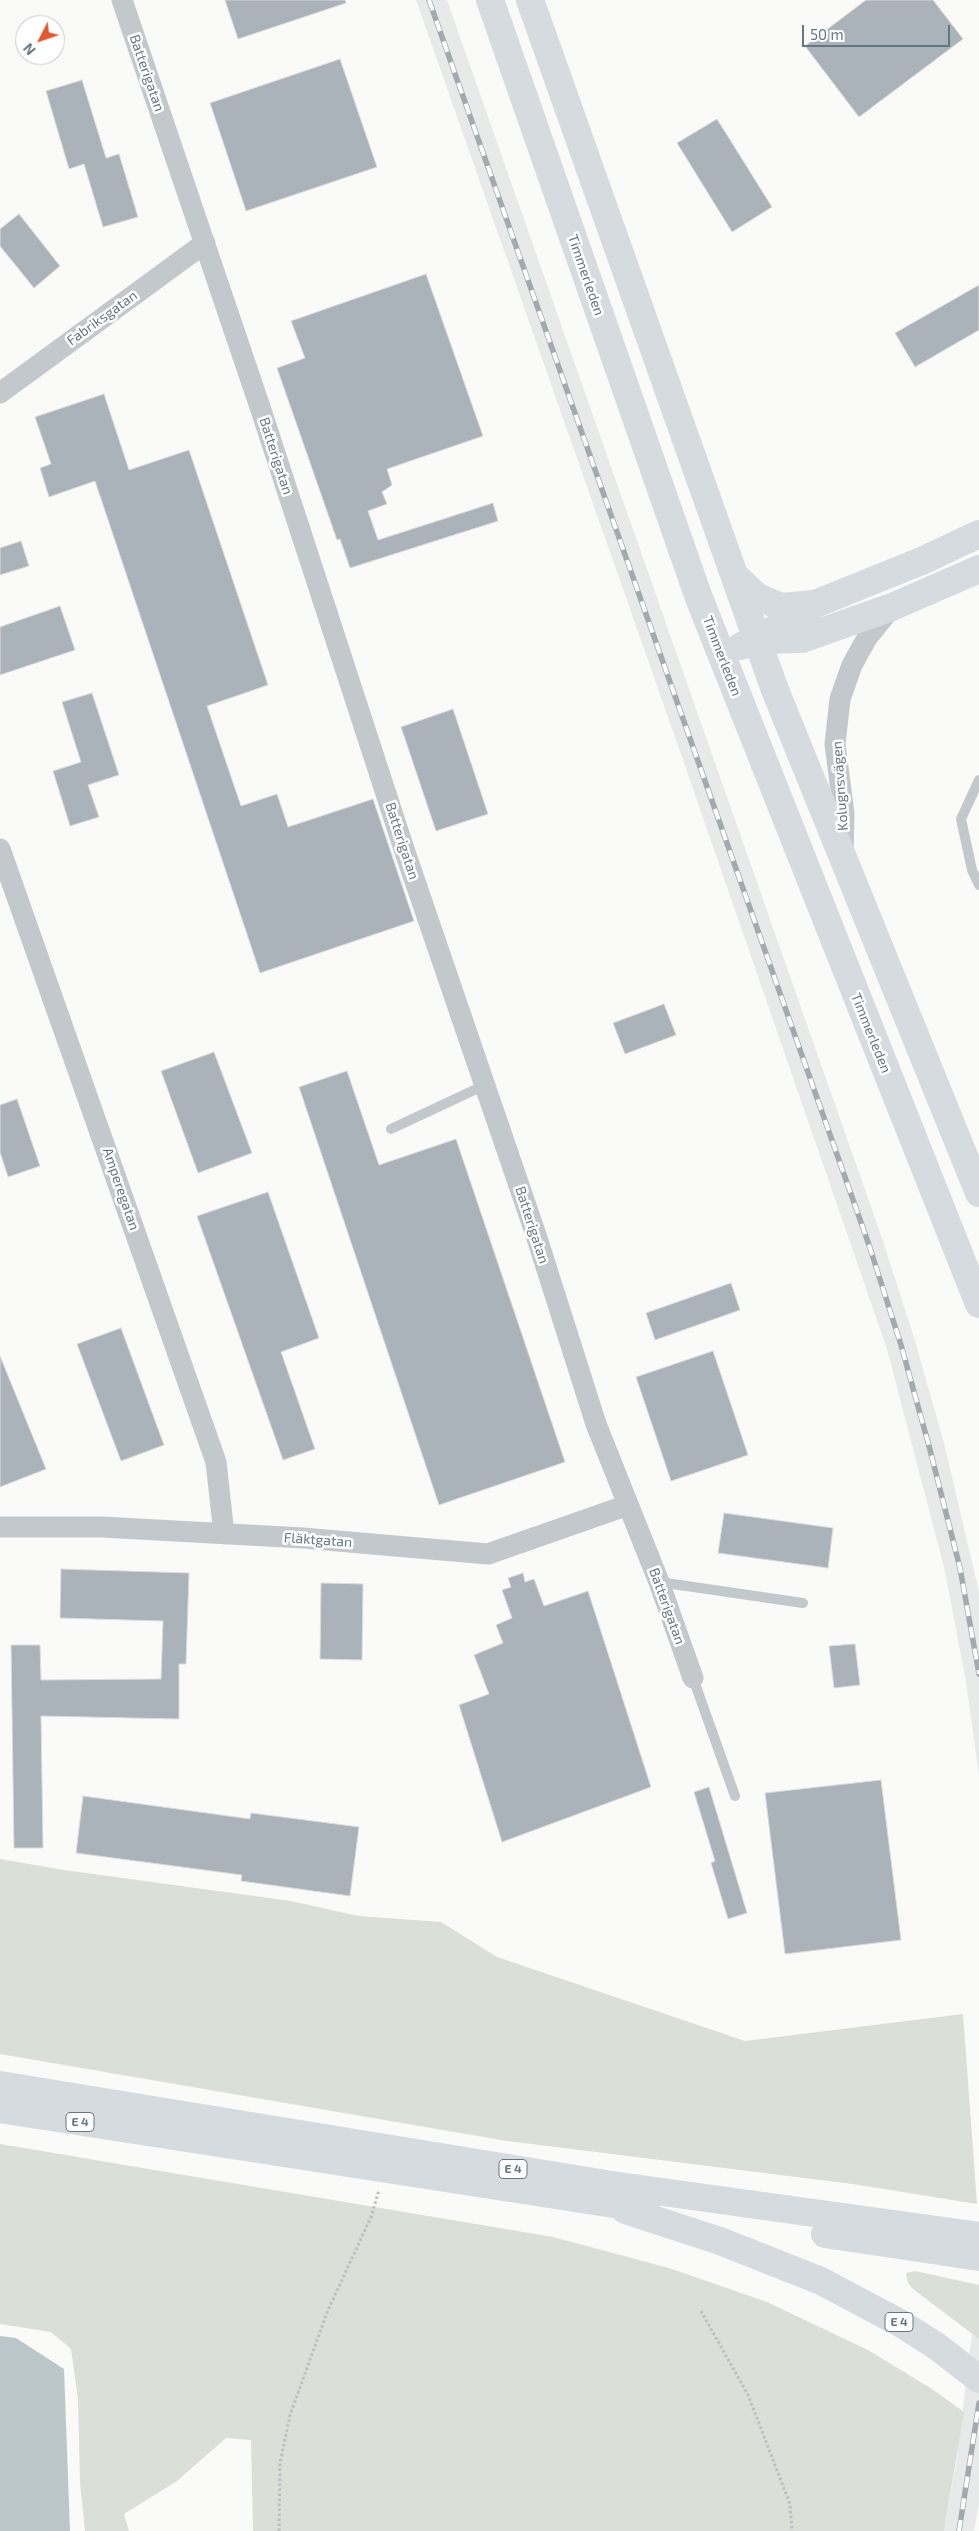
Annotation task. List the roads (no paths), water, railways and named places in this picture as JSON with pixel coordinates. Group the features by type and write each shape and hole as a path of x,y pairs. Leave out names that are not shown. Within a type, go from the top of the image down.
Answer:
{"main road":[{"name":"Timmerleden","path":"490,0 699,598 979,1304"},
{"path":"530,0 757,640 843,860 979,1193"},
{"name":"Kolugnsvägen","path":"720,653 757,640 815,604 924,560 979,534"},
{"name":"Kolugnsvägen","path":"757,640 802,639 892,607 979,568"},
{"name":"Kolugnsvägen","path":"733,573 756,596 782,607 815,604"},
{"name":"E 4","path":"0,2085 612,2184 971,2245"},
{"name":"E 4","path":"0,2109 600,2202 971,2245"},
{"name":"E 4","path":"600,2202 720,2241 820,2281 900,2323 955,2360 979,2379"}],"street":[{"name":"Batterigatan","path":"122,0 205,243 405,852 536,1235 596,1424 660,1582 693,1678"},
{"name":"Fabriksgatan","path":"0,393 205,243"},
{"name":"Kolugnsvägen","path":"843,860 844,814 835,744 840,699 852,665 867,638 892,607"},
{"name":"Amperegatan","path":"0,849 216,1462 224,1534"},
{"name":"Fläktgatan","path":"0,1527 102,1527 224,1534 488,1554 628,1506"}],"lane":[{"path":"979,780 961,819 972,870 979,885"},
{"path":"391,1129 485,1085"},
{"path":"660,1582 803,1603"},
{"path":"693,1678 735,1796"}],"railway":[{"path":"429,0 869,1245 901,1345 929,1446 960,1568 979,1674"},
{"path":"959,2531 979,2403"}]}
